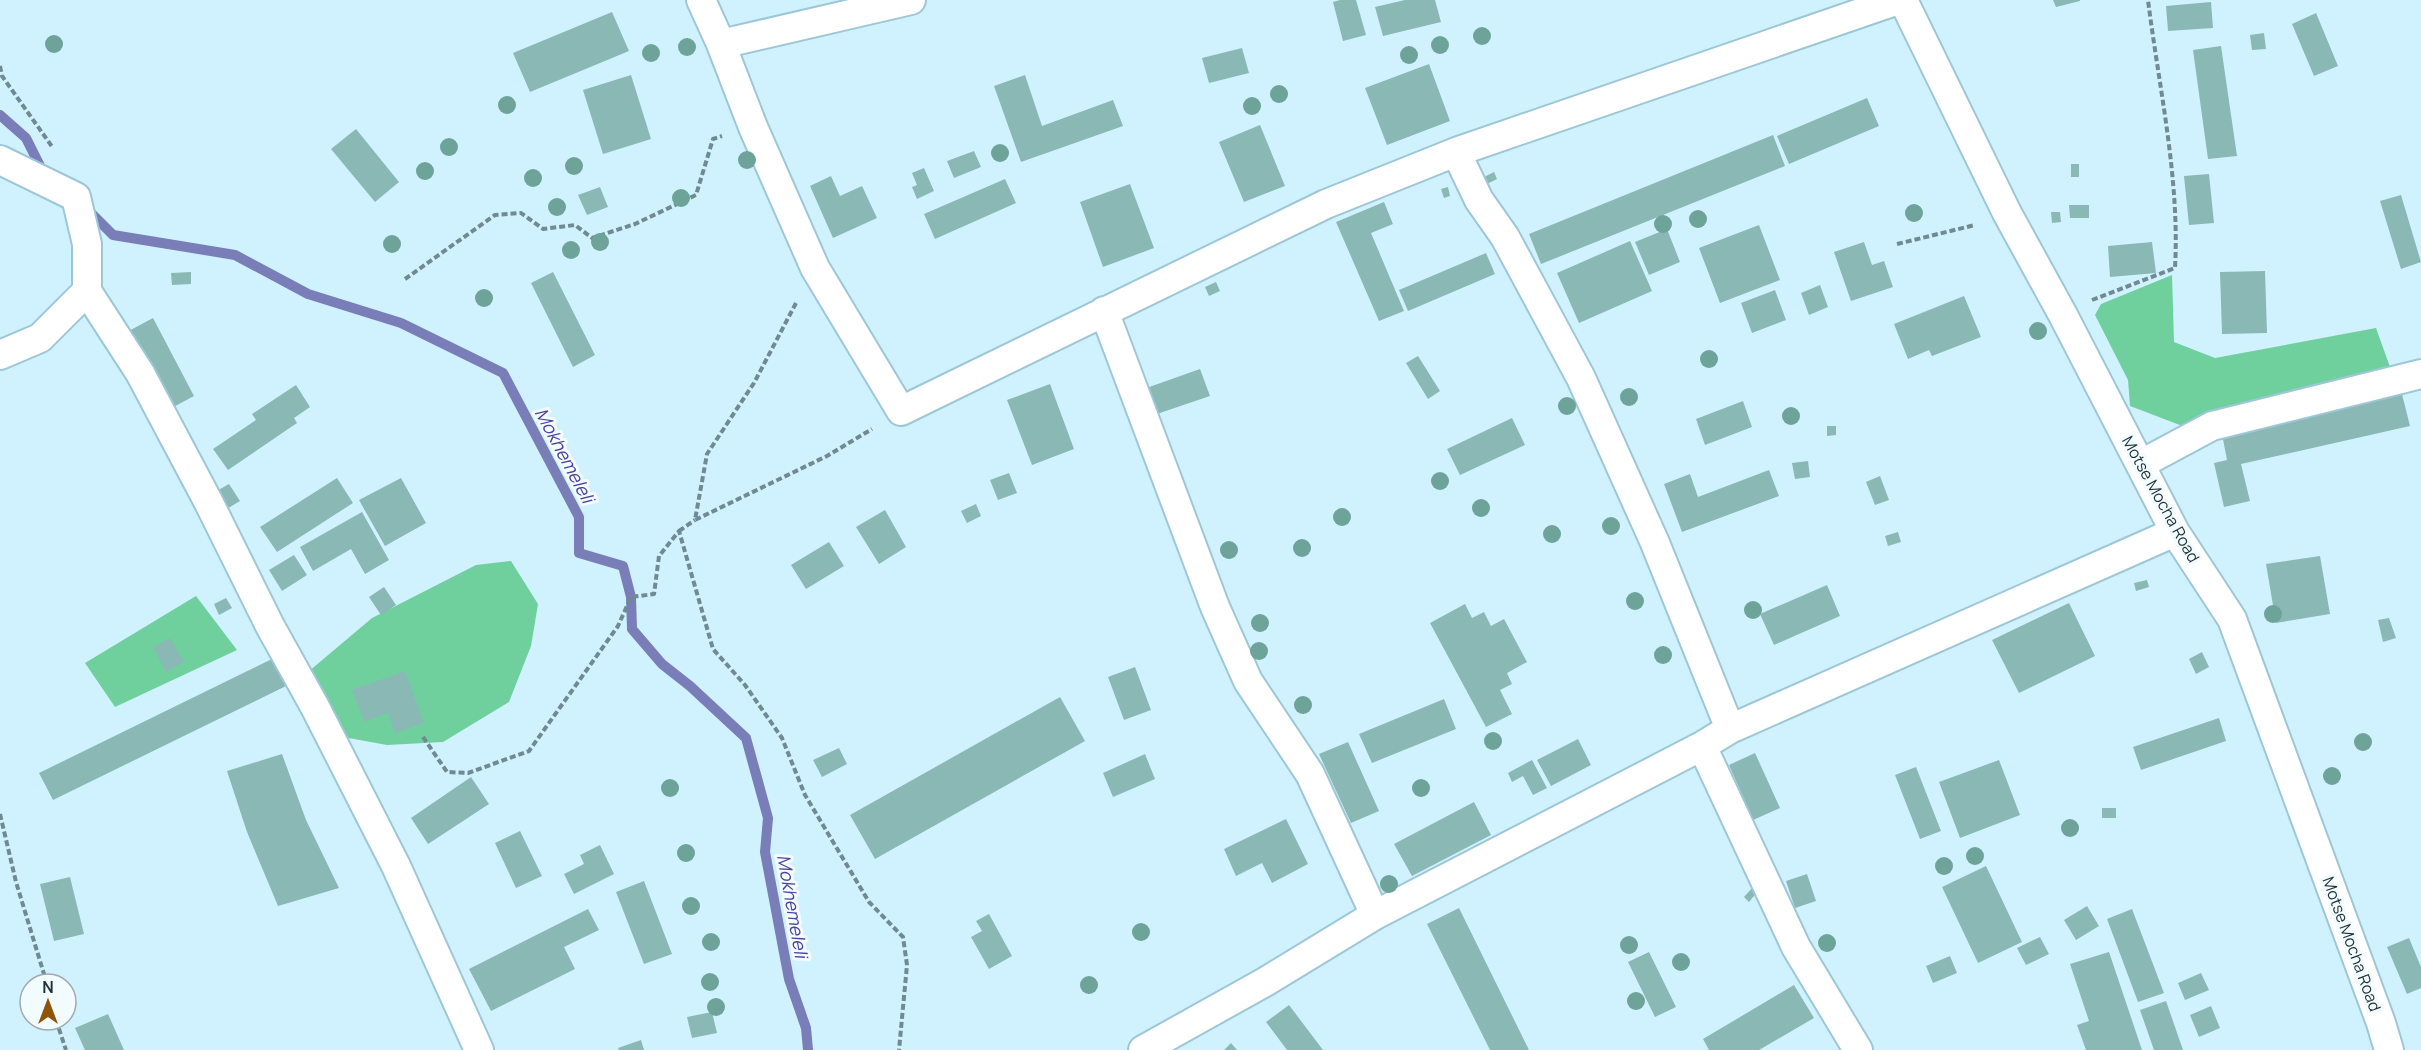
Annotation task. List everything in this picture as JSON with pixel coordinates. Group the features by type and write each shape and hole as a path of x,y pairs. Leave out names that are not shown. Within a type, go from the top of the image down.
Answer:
{"street":[{"path":"701,0 721,44 753,127 815,268 901,411 1326,204 1456,152 1898,0"},
{"path":"721,44 911,0"},
{"name":"Motse Mocha Road","path":"1903,0 2007,213 2063,315 2175,531 2232,619 2389,1050"},
{"path":"1456,152 1479,200 1505,237 1581,378 1655,543 1730,729"},
{"path":"0,160 76,197 87,244 87,291 140,373 209,503 270,626 315,707 396,866 479,1050"},
{"path":"0,355 40,338 87,291"},
{"path":"1104,311 1215,607 1248,681 1310,774 1376,915"},
{"path":"2141,464 2212,426 2421,374"},
{"path":"1143,1050 1265,982 1376,915 1702,746 1730,729 2175,531"},
{"path":"1702,746 1796,947 1858,1050"}],"path":[{"path":"2063,315 2079,305 2175,268 2172,175 2148,0"},
{"path":"0,66 2,76 49,139 76,197"},
{"path":"405,279 495,215 521,213 543,229 575,225 592,238 635,224 696,195 713,139 753,127"},
{"path":"1897,244 1975,225 2007,213"},
{"path":"695,520 707,454 754,383 815,268"},
{"path":"423,737 447,772 468,773 529,751 618,626 631,597 654,594 660,556 679,531 695,520 828,456 901,411"},
{"path":"679,531 713,649 745,685 782,738 805,795 869,902 903,937 907,965 899,1050"},
{"path":"0,814 16,882 43,972"},
{"path":"60,1032 66,1050"}],"green space":[{"path":"2172,275 2174,342 2215,358 2376,328 2390,367 2209,414 2185,427 2130,406 2128,380 2095,315 2101,304"},
{"path":"511,561 538,604 531,646 509,702 443,742 387,745 343,737 308,672 372,618 476,565"},
{"path":"196,596 237,650 115,707 85,663"}],"building":[{"path":"1356,0 1366,35 1343,41 1333,2"},
{"path":"1405,0 1435,0 1441,22 1383,36 1375,7"},
{"path":"2053,0 2080,0 2080,1 2056,7"},
{"path":"2211,2 2213,28 2168,31 2166,6"},
{"path":"612,12 629,51 530,92 513,53"},
{"path":"2316,13 2338,66 2314,76 2292,24"},
{"path":"2264,33 2266,49 2252,50 2250,35"},
{"path":"2221,46 2237,156 2208,159 2193,50"},
{"path":"1242,48 1249,73 1209,83 1202,58"},
{"path":"1429,64 1450,121 1387,145 1365,88"},
{"path":"631,75 651,139 603,154 583,90"},
{"path":"1025,75 1042,126 1113,100 1123,126 1021,162 994,86"},
{"path":"1867,98 1879,126 1789,164 1777,136"},
{"path":"1260,125 1285,186 1244,202 1219,142"},
{"path":"356,129 399,182 375,202 331,149"},
{"path":"1773,135 1785,166 1541,264 1529,234"},
{"path":"974,151 981,167 954,178 947,161"},
{"path":"2071,164 2079,164 2079,177 2071,177"},
{"path":"924,168 934,191 917,199 912,187 917,185 912,173"},
{"path":"1494,172 1497,179 1487,184 1484,177"},
{"path":"2209,174 2214,223 2189,225 2184,176"},
{"path":"831,176 840,196 862,186 877,218 833,238 810,186"},
{"path":"1005,179 1016,203 935,239 924,214"},
{"path":"1130,184 1154,248 1103,267 1080,202"},
{"path":"600,187 608,207 587,215 578,195"},
{"path":"1448,187 1450,196 1444,198 1441,189"},
{"path":"2401,195 2421,262 2401,269 2380,201"},
{"path":"1384,202 1393,224 1371,233 1404,311 1379,321 1336,222"},
{"path":"2069,205 2089,205 2089,218 2070,218"},
{"path":"2051,212 2060,212 2061,222 2052,223"},
{"path":"1759,225 1780,280 1720,303 1699,248"},
{"path":"1667,229 1680,262 1649,275 1635,242"},
{"path":"1630,241 1652,291 1579,323 1557,273"},
{"path":"1864,242 1872,265 1884,261 1893,287 1851,301 1834,252"},
{"path":"2152,242 2156,273 2110,277 2108,246"},
{"path":"1486,253 1495,274 1408,311 1399,290"},
{"path":"2265,271 2267,333 2222,334 2220,272"},
{"path":"191,272 191,284 172,285 171,273"},
{"path":"553,272 595,355 573,367 531,283"},
{"path":"1216,282 1220,291 1209,296 1205,287"},
{"path":"1820,285 1828,307 1809,315 1801,293"},
{"path":"1775,290 1786,320 1752,333 1741,303"},
{"path":"1964,296 1981,337 1932,356 1929,350 1908,359 1894,324"},
{"path":"153,318 194,396 166,411 125,333"},
{"path":"1418,356 1440,391 1428,399 1406,363"},
{"path":"1200,369 1210,396 1148,417 1138,391"},
{"path":"1050,384 1074,449 1032,465 1007,400"},
{"path":"296,385 310,407 294,418 297,423 228,470 213,449 256,420 252,414"},
{"path":"2402,394 2410,426 2241,464 2250,501 2224,507 2214,463 2227,460 2222,434"},
{"path":"1743,401 1752,427 1705,445 1696,419"},
{"path":"1512,418 1525,445 1460,475 1447,449"},
{"path":"1827,426 1836,426 1836,435 1827,436"},
{"path":"1808,461 1810,477 1795,479 1792,463"},
{"path":"1769,470 1779,496 1682,532 1664,484 1690,474 1698,497"},
{"path":"1009,473 1017,493 998,500 990,480"},
{"path":"1880,476 1889,500 1875,505 1866,482"},
{"path":"337,478 353,503 277,552 260,527"},
{"path":"401,478 426,523 385,546 359,500"},
{"path":"229,484 240,501 225,510 215,492"},
{"path":"976,504 981,516 967,523 961,511"},
{"path":"885,510 906,547 879,564 856,527"},
{"path":"362,512 389,560 365,574 351,549 313,571 300,547"},
{"path":"1898,532 1901,542 1888,546 1885,536"},
{"path":"829,542 844,566 806,589 791,565"},
{"path":"294,555 307,575 282,591 269,570"},
{"path":"2320,556 2330,614 2276,623 2266,564"},
{"path":"2147,580 2149,587 2136,591 2134,583"},
{"path":"1827,585 1840,616 1774,645 1760,614"},
{"path":"384,587 396,605 381,615 369,597"},
{"path":"226,598 232,608 219,615 214,604"},
{"path":"2069,603 2095,656 2019,693 1992,640"},
{"path":"1465,604 1472,618 1484,612 1491,626 1504,619 1527,662 1507,673 1512,684 1500,690 1512,714 1486,727 1430,623"},
{"path":"2389,618 2396,638 2383,642 2378,620"},
{"path":"170,638 184,662 166,672 153,647"},
{"path":"2202,652 2209,667 2196,674 2189,659"},
{"path":"272,659 286,686 53,800 39,773"},
{"path":"1135,667 1151,710 1124,720 1108,677"},
{"path":"405,671 424,723 395,733 388,713 364,722 352,690"},
{"path":"1060,697 1085,741 875,859 850,815"},
{"path":"1444,699 1456,729 1372,763 1359,734"},
{"path":"2219,718 2226,741 2141,770 2133,747"},
{"path":"1578,739 1591,765 1551,786 1537,760"},
{"path":"1348,742 1379,811 1351,823 1319,754"},
{"path":"839,748 847,764 822,777 813,760"},
{"path":"1755,753 1780,808 1753,820 1729,765"},
{"path":"282,754 306,820 339,888 278,906 247,832 227,771"},
{"path":"1145,754 1155,779 1113,797 1103,773"},
{"path":"1532,760 1547,788 1533,795 1523,776 1512,782 1508,773"},
{"path":"1999,760 2020,815 1960,838 1939,782"},
{"path":"1916,767 1941,831 1920,839 1895,775"},
{"path":"471,777 489,804 428,844 411,818"},
{"path":"1474,802 1491,835 1412,876 1394,844"},
{"path":"2102,808 2116,808 2116,818 2102,818"},
{"path":"1286,819 1308,864 1272,883 1262,863 1236,876 1224,849"},
{"path":"520,831 542,876 516,888 495,843"},
{"path":"600,845 614,874 574,894 564,874 584,864 580,855"},
{"path":"1986,866 2022,942 1978,963 1942,887"},
{"path":"1807,874 1816,901 1795,908 1786,881"},
{"path":"70,877 84,934 54,941 40,884"},
{"path":"644,881 672,954 644,964 616,892"},
{"path":"1753,887 1758,891 1749,902 1744,897"},
{"path":"2087,906 2099,926 2076,940 2064,920"},
{"path":"1459,908 1529,1050 1490,1050 1427,924"},
{"path":"588,909 599,930 564,947 575,969 491,1011 469,969"},
{"path":"2132,909 2164,993 2138,1002 2107,919"},
{"path":"989,914 1012,956 989,969 971,937 982,931 976,921"},
{"path":"2040,937 2049,954 2026,965 2017,948"},
{"path":"2409,938 2421,967 2421,988 2407,994 2387,947"},
{"path":"1649,952 1676,1007 1655,1017 1628,962"},
{"path":"2109,952 2142,1050 2086,1050 2077,1025 2089,1021 2070,964"},
{"path":"1950,956 1957,973 1933,983 1926,966"},
{"path":"2201,973 2209,990 2185,1000 2178,983"},
{"path":"1794,985 1814,1018 1759,1050 1709,1050 1703,1039"},
{"path":"2166,1001 2183,1050 2154,1050 2140,1010"},
{"path":"1289,1005 1323,1050 1287,1050 1266,1022"},
{"path":"2211,1006 2220,1028 2199,1037 2190,1015"},
{"path":"712,1012 717,1033 692,1038 687,1017"},
{"path":"108,1014 124,1050 85,1050 77,1032 78,1027"},
{"path":"641,1040 644,1050 619,1050 618,1048"},
{"path":"1231,1043 1237,1050 1224,1050"}],"waterway":[{"name":"Mokhemeleli","path":"0,115 26,138 41,168 46,173"},
{"name":"Mokhemeleli","path":"87,209 113,235 235,255 308,294 401,323 503,373 579,517 579,553 623,566 631,597 632,629 662,664 690,686 746,738 768,818 765,852 789,979 806,1028 808,1050"}]}
